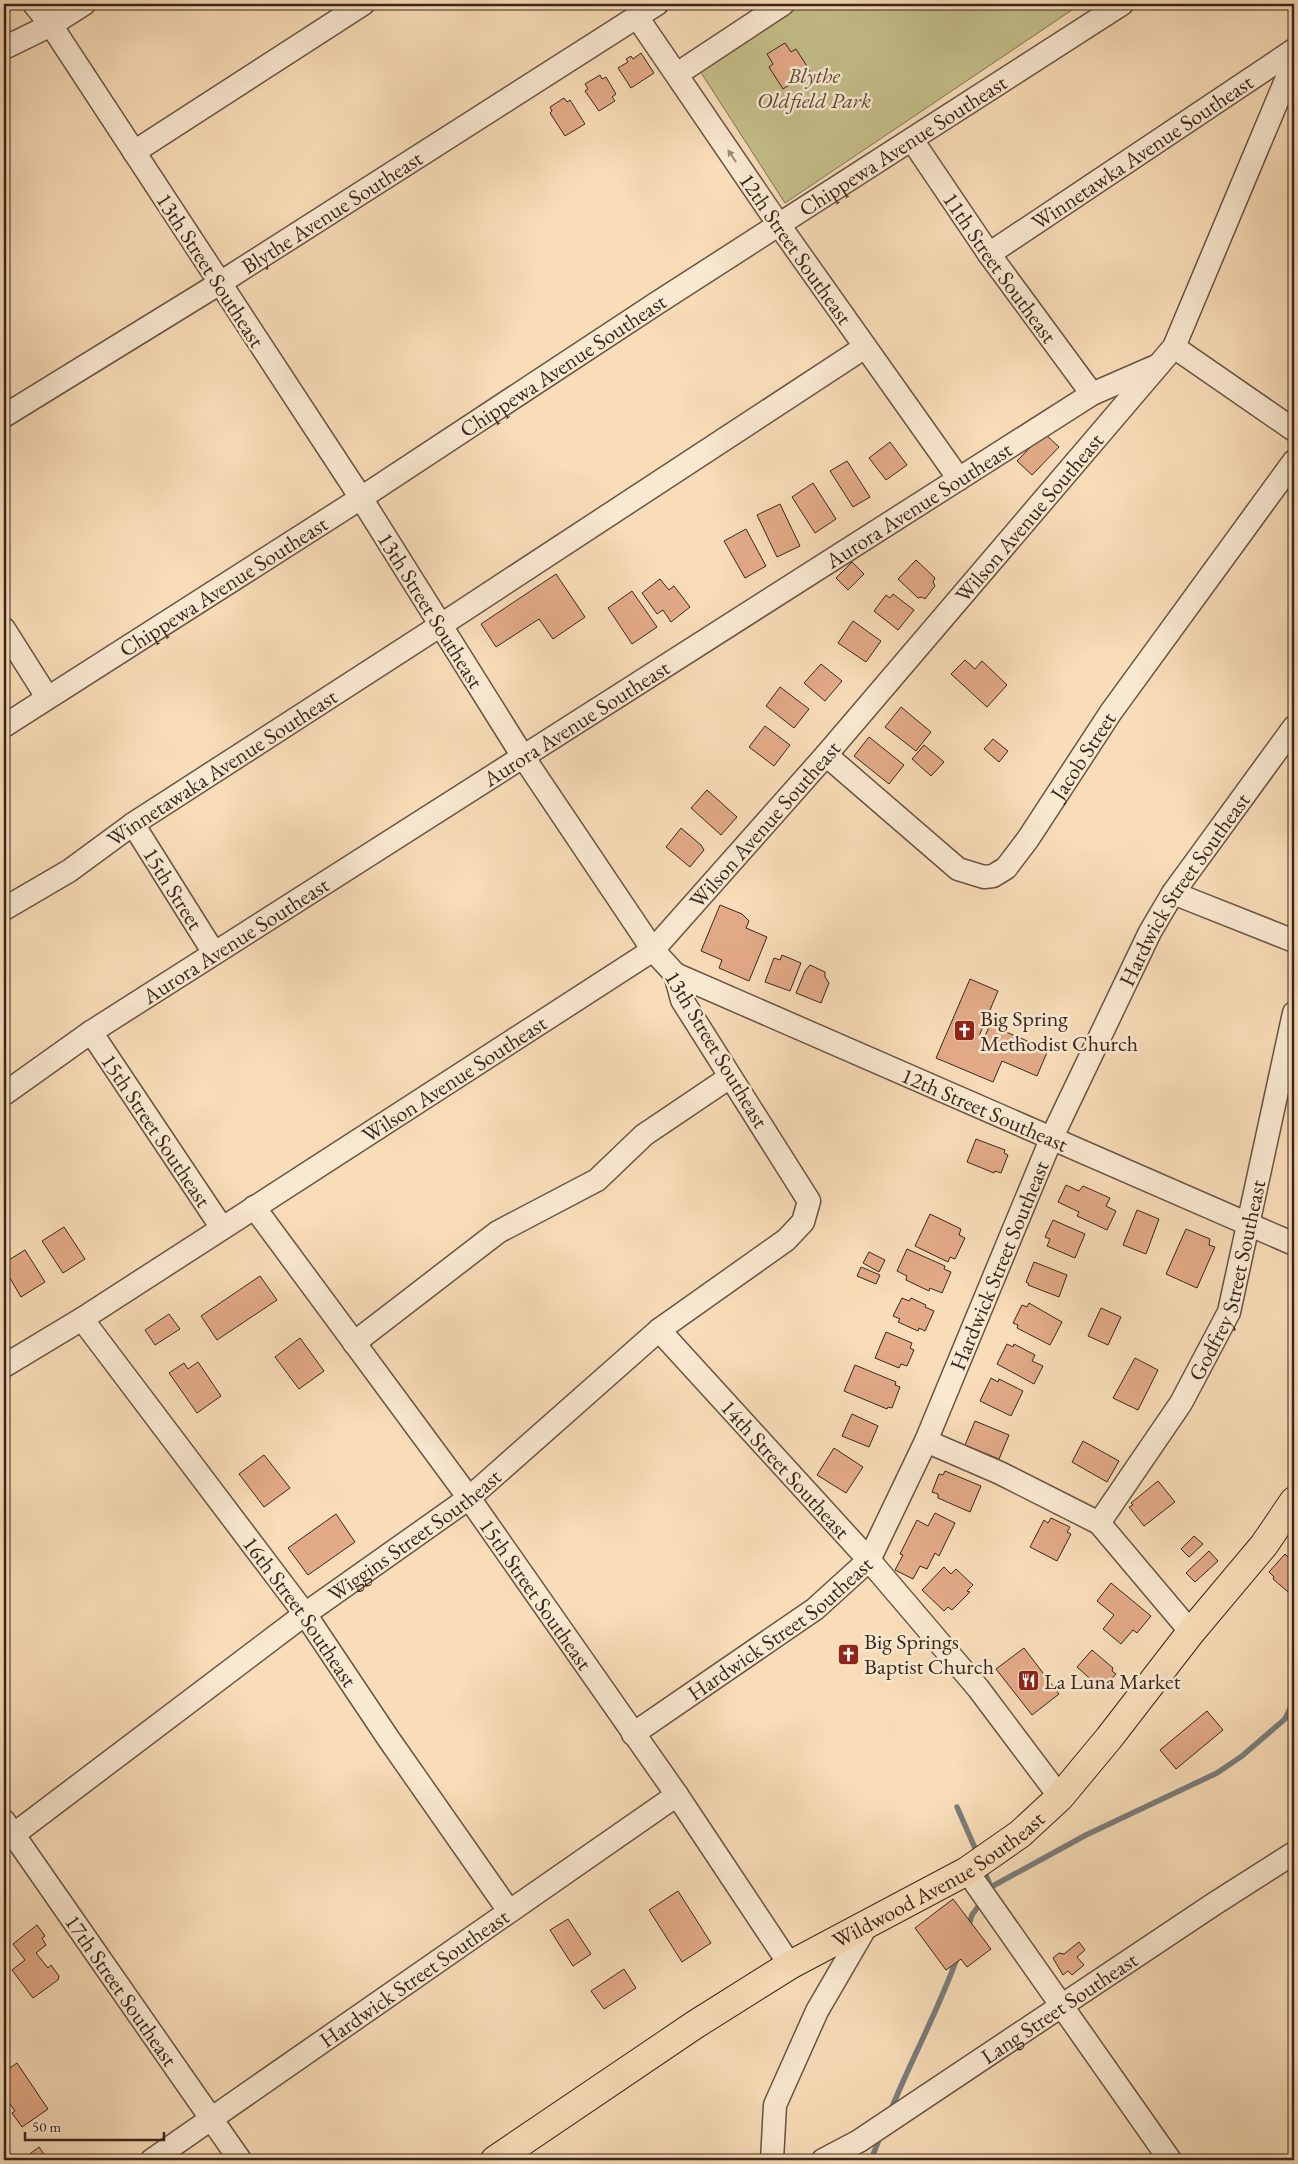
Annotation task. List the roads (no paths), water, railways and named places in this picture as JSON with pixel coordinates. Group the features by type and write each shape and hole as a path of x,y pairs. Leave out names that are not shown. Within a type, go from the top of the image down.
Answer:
{"main road":[{"name":"Wildwood Avenue Southeast","path":"495,2160 696,2024 790,1965 967,1871 1020,1834 1060,1797 1191,1632 1264,1545 1294,1502"}],"street":[{"name":"13th Street Southeast","path":"34,4 51,25 361,498 522,755 654,950 675,974 682,1000 809,1201 803,1222"},
{"path":"4,48 51,25 84,4"},
{"path":"134,152 363,4"},
{"name":"Blythe Avenue Southeast","path":"4,416 220,282 657,4"},
{"path":"677,74 783,4"},
{"name":"Chippewa Avenue Southeast","path":"4,726 361,498 657,303 1122,4"},
{"name":"12th Street Southeast","path":"638,16 779,225 958,479"},
{"name":"Winnetawka Avenue Southeast","path":"989,254 1294,50"},
{"name":"Wilson Avenue Southeast","path":"4,1366 82,1319 654,950 826,755 1174,347 1294,61"},
{"name":"11th Street Southeast","path":"912,140 989,254 1092,394"},
{"name":"Winnetawaka Avenue Southeast","path":"4,909 69,871 133,824 866,347"},
{"path":"1174,347 1294,430"},
{"name":"Aurora Avenue Southeast","path":"4,1094 91,1032 522,755 1092,394 1158,366"},
{"name":"Jacob Street","path":"826,755 958,869 984,876 994,876 1006,868 1028,839 1111,712 1294,462"},
{"path":"4,629 47,697"},
{"name":"Hardwick Street Southeast","path":"633,1734 815,1609 868,1560 926,1441 1052,1137 1150,932 1173,893 1294,727"},
{"name":"15th Street","path":"133,824 214,953"},
{"path":"1173,893 1294,941"},
{"name":"12th Street Southeast","path":"675,974 1294,1244"},
{"name":"Godfrey Street Southeast","path":"1099,1523 1181,1403 1229,1312 1294,1013"},
{"name":"15th Street Southeast","path":"91,1032 222,1228"},
{"path":"354,1343 498,1232 597,1180 644,1135 730,1077"},
{"name":"15th Street Southeast","path":"254,1207 469,1498 676,1795 790,1965"},
{"name":"Wiggins Street Southeast","path":"8,1828 469,1498 659,1330 786,1240 803,1222"},
{"name":"16th Street Southeast","path":"82,1319 305,1614 388,1738 509,1911"},
{"name":"14th Street Southeast","path":"659,1330 868,1560 978,1688 1060,1797"},
{"path":"926,1441 1000,1472 1099,1523 1191,1632"},
{"name":"Hardwick Street Southeast","path":"152,2160 676,1795"},
{"name":"17th Street Southeast","path":"8,1828 240,2160"},
{"name":"Lang Street Southeast","path":"823,2160 859,2141 1294,1853"},
{"path":"967,1871 1170,2160"},
{"path":"772,2160 775,2105 817,2011 867,1925"}],"waterway":[{"path":"988,1891 991,1887 1086,1835 1217,1773 1242,1756 1285,1719 1294,1701"},
{"path":"957,1807 978,1855"},
{"path":"983,1868 991,1887"},
{"path":"968,1928 972,1915 982,1901"},
{"path":"890,2112 957,1958"},
{"path":"871,2160 880,2137"}],"place":[{"name":"Big Spring Methodist Church","path":"964,1031"},
{"name":"Big Springs Baptist Church","path":"848,1654"},
{"name":"La Luna Market","path":"1028,1681"}],"park label":[{"name":"Blythe Oldfield Park","path":"814,88"}]}
